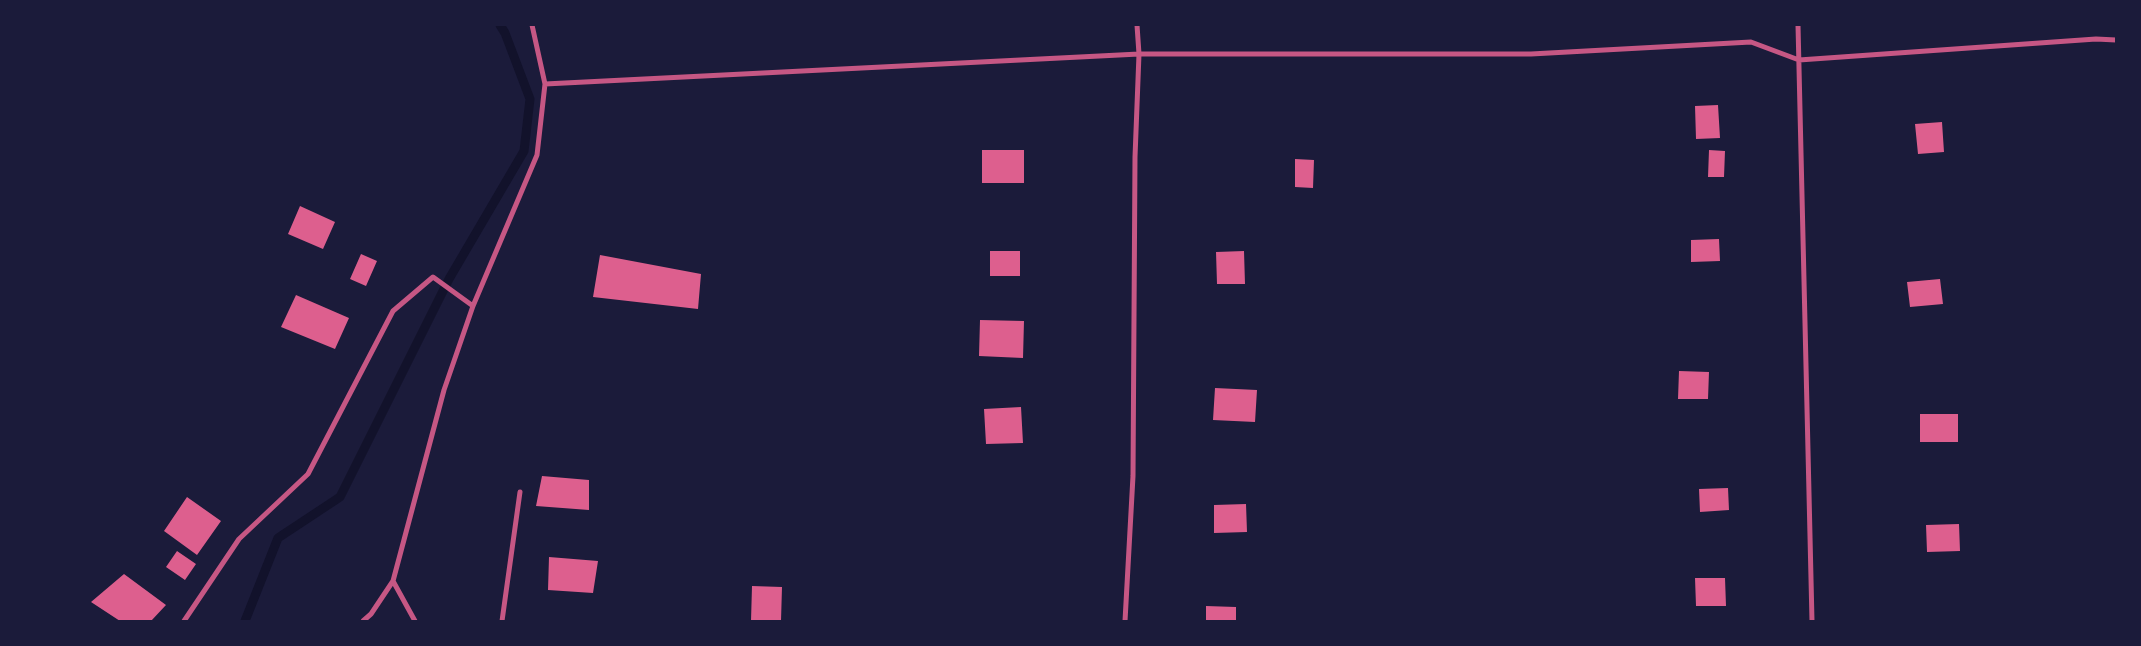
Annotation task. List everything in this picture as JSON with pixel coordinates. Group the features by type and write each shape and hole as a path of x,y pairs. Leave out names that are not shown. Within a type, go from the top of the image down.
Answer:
{"street":[{"path":"363,621 371,614 393,582 444,390 473,306 537,155 545,84 532,25"},
{"path":"1125,621 1133,476 1135,157 1139,54 1137,25"},
{"path":"1798,25 1812,621"},
{"path":"545,84 1139,54 1531,54 1751,42 1799,60 2096,39 2116,40"},
{"path":"184,621 239,539 308,474 393,311 433,277 473,306"},
{"path":"502,621 520,492"},
{"path":"393,582 415,621"}],"building":[{"path":"1718,105 1720,138 1696,139 1695,106"},
{"path":"1942,122 1944,152 1918,154 1915,124"},
{"path":"982,150 1024,150 1024,183 982,183"},
{"path":"1709,150 1725,151 1724,177 1708,177"},
{"path":"1295,159 1314,160 1313,188 1295,187"},
{"path":"300,206 335,222 323,249 288,234"},
{"path":"1719,239 1720,261 1691,262 1691,240"},
{"path":"990,251 1020,251 1020,276 990,276"},
{"path":"1244,251 1245,284 1217,284 1216,252"},
{"path":"361,254 377,261 366,286 350,279"},
{"path":"600,255 701,274 698,309 593,297"},
{"path":"1940,279 1943,304 1910,307 1907,282"},
{"path":"296,295 349,318 335,349 281,327"},
{"path":"980,320 1024,321 1023,358 979,356"},
{"path":"1679,371 1709,372 1708,399 1678,399"},
{"path":"1215,388 1257,390 1255,422 1213,420"},
{"path":"1021,407 1023,443 986,444 984,409"},
{"path":"1920,414 1958,414 1958,442 1920,442"},
{"path":"542,476 589,480 589,510 536,506"},
{"path":"1728,488 1729,510 1700,512 1699,489"},
{"path":"187,497 221,521 197,555 164,531"},
{"path":"1246,504 1247,532 1214,533 1214,505"},
{"path":"1959,524 1960,551 1927,552 1926,525"},
{"path":"177,551 196,564 185,580 166,567"},
{"path":"549,557 598,561 593,593 548,590"},
{"path":"124,574 166,605 151,621 120,621 91,602"},
{"path":"1695,578 1725,578 1726,606 1696,606"},
{"path":"752,586 782,587 781,621 751,621"},
{"path":"1206,606 1236,607 1236,621 1206,621"}],"waterway":[{"path":"245,621 278,538 340,497 449,279 524,151 530,99 505,33 500,25"}]}
